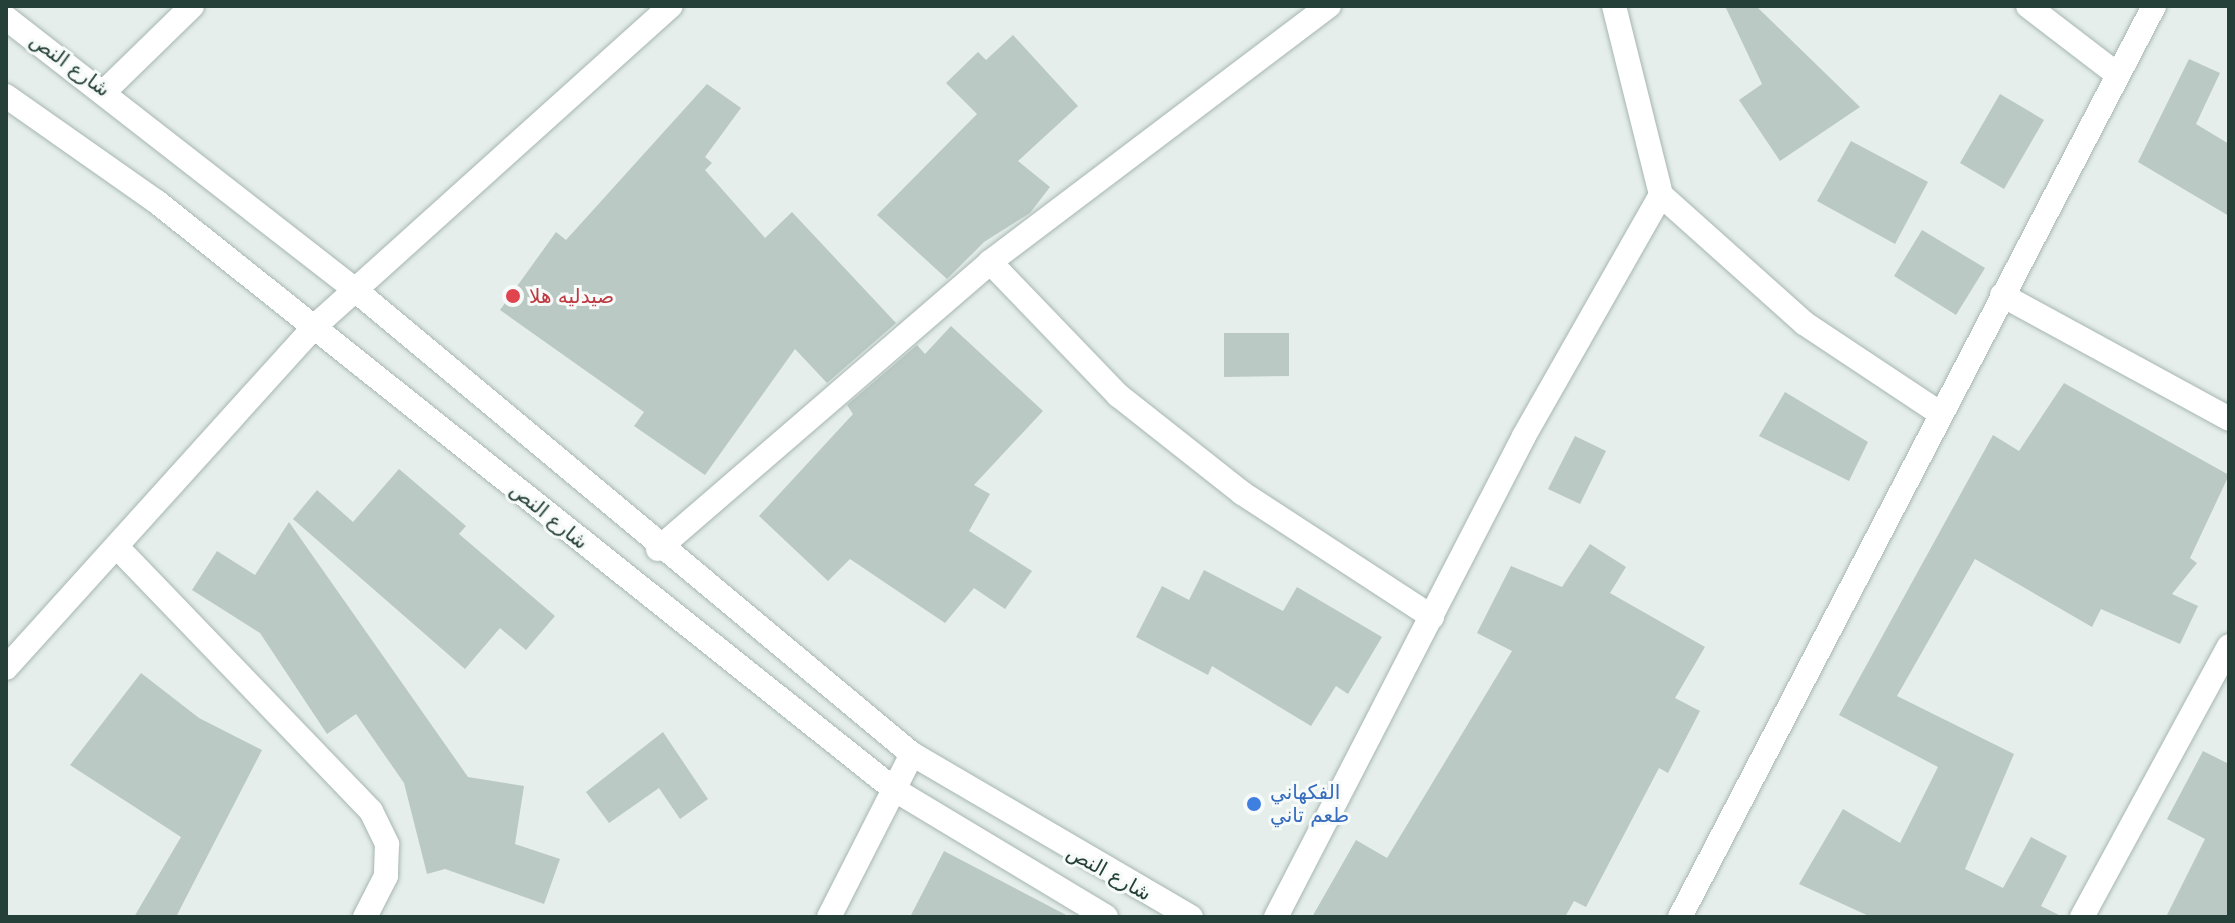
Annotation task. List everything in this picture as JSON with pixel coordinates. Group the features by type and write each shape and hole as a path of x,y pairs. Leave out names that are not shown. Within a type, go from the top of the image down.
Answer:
{"street":[{"path":"106,90 192,6"},
{"path":"6,668 314,327 671,6"},
{"path":"658,549 990,262 1329,6"},
{"path":"1614,6 1661,195 1804,323 1941,414"},
{"path":"2028,6 2118,75"},
{"path":"1680,917 2154,6"},
{"name":"شارع النص","path":"6,18 106,90 354,289 658,549 912,754 987,802 1191,917"},
{"name":"شارع النص","path":"6,96 157,202 895,790 1106,917"},
{"path":"1276,917 1432,617 1661,195"},
{"path":"990,262 1118,395 1242,493 1432,617"},
{"path":"2002,295 2229,419"},
{"path":"117,547 371,811 387,844 386,876 365,917"},
{"path":"2082,917 2229,646"},
{"path":"829,917 912,754"}],"building":[{"path":"1725,6 1756,6 1860,107 1780,161 1739,100 1762,84"},
{"path":"1013,35 1078,106 1018,161 1050,187 1030,213 984,242 947,279 877,215 977,114 946,83 978,52 986,60"},
{"path":"2189,59 2220,73 2196,124 2229,144 2229,216 2138,162"},
{"path":"707,84 741,108 705,157 712,163 705,170 765,238 792,212 896,323 827,383 795,349 705,475 634,426 644,412 500,310 556,232 566,240"},
{"path":"2000,94 2044,120 2004,189 1960,163"},
{"path":"1851,141 1928,182 1895,244 1817,201"},
{"path":"1922,230 1985,268 1956,315 1894,276"},
{"path":"951,326 1043,411 974,485 990,494 969,531 1032,571 1005,609 974,588 945,623 850,559 828,581 759,516 853,414 847,405 917,345 925,354"},
{"path":"1224,333 1289,333 1289,376 1224,377"},
{"path":"2064,383 2229,475 2190,558 2197,563 2172,594 2198,606 2180,644 2101,609 2092,627 1975,559 1897,696 2014,754 1965,869 2003,888 2031,837 2067,856 2041,906 2063,917 1871,917 1799,884 1843,809 1900,843 1938,767 1839,715 1993,435 2019,451"},
{"path":"1785,392 1868,442 1849,481 1759,436"},
{"path":"1575,436 1606,451 1580,504 1548,489"},
{"path":"399,469 466,526 459,534 555,616 526,650 500,628 465,669 293,519 317,490 353,522"},
{"path":"289,522 468,777 524,786 515,844 560,859 544,904 445,869 427,874 404,783 356,714 327,734 260,633 192,590 217,551 255,575"},
{"path":"1590,544 1626,567 1610,593 1705,647 1675,698 1700,711 1668,773 1659,768 1586,907 1574,901 1565,917 1312,917 1356,840 1387,858 1512,651 1477,633 1511,566 1562,587"},
{"path":"1204,570 1283,611 1297,587 1382,637 1348,694 1336,686 1311,726 1212,666 1208,675 1136,637 1162,586 1189,600"},
{"path":"141,673 199,718 262,750 176,917 134,917 181,837 70,765"},
{"path":"663,732 708,799 680,819 659,788 609,823 586,792"},
{"path":"2203,751 2229,764 2229,917 2166,917 2205,839 2167,819"},
{"path":"944,851 1070,917 910,917"}],"place":[{"name":"صيدليه هلا","path":"513,296"},
{"name":"الفكهاني طعم تاني","path":"1254,804"}]}
